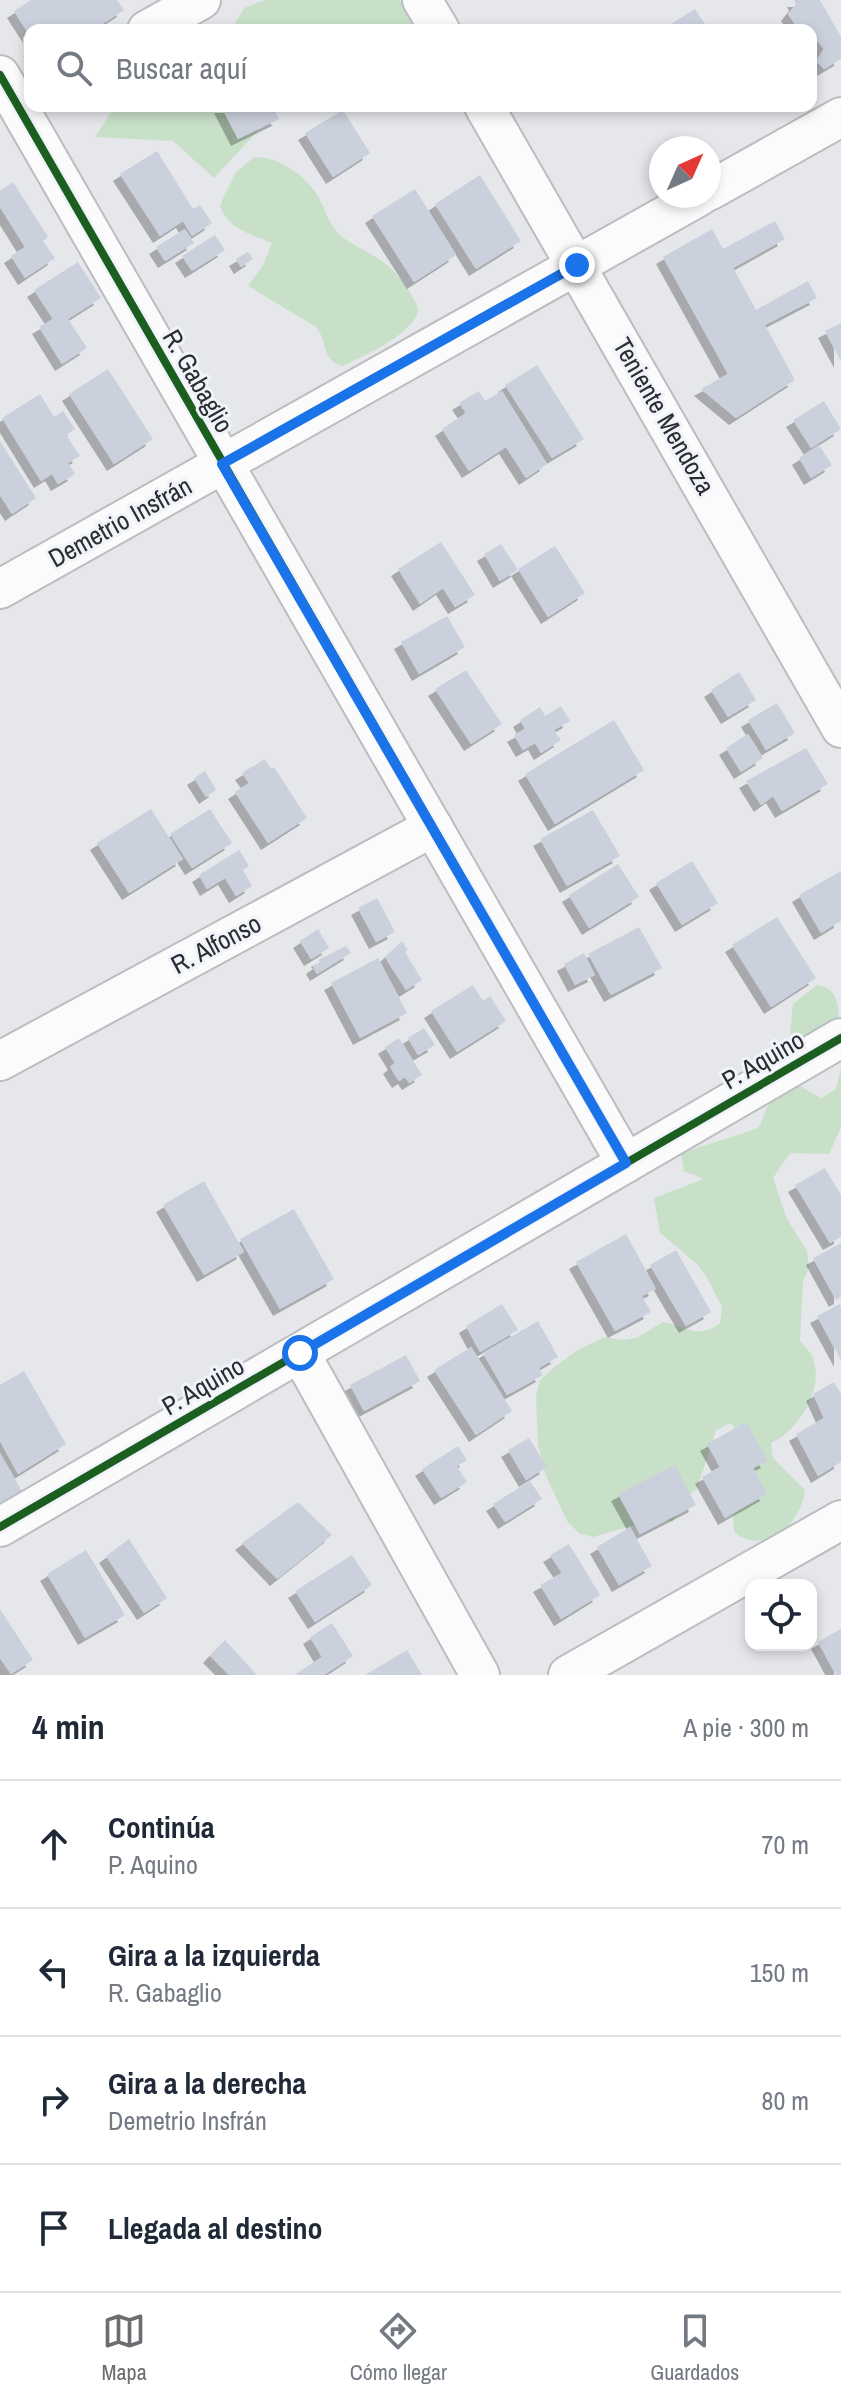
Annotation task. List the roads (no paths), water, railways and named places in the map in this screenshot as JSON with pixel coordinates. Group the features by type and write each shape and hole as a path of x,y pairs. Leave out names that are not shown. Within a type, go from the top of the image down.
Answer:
{"street":[{"path":"158,24 201,0"},
{"path":"422,0 436,24"},
{"name":"R. Gabaglio","path":"12,96 626,1163"},
{"name":"Teniente Mendoza","path":"488,112 841,728"},
{"path":"721,184 841,117"},
{"name":"Demetrio Insfrán","path":"0,589 679,208"},
{"name":"R. Alfonso","path":"0,1061 433,827"},
{"name":"P. Aquino","path":"0,1527 841,1038"},
{"path":"300,1353 480,1675"},
{"path":"568,1675 841,1520"}]}
